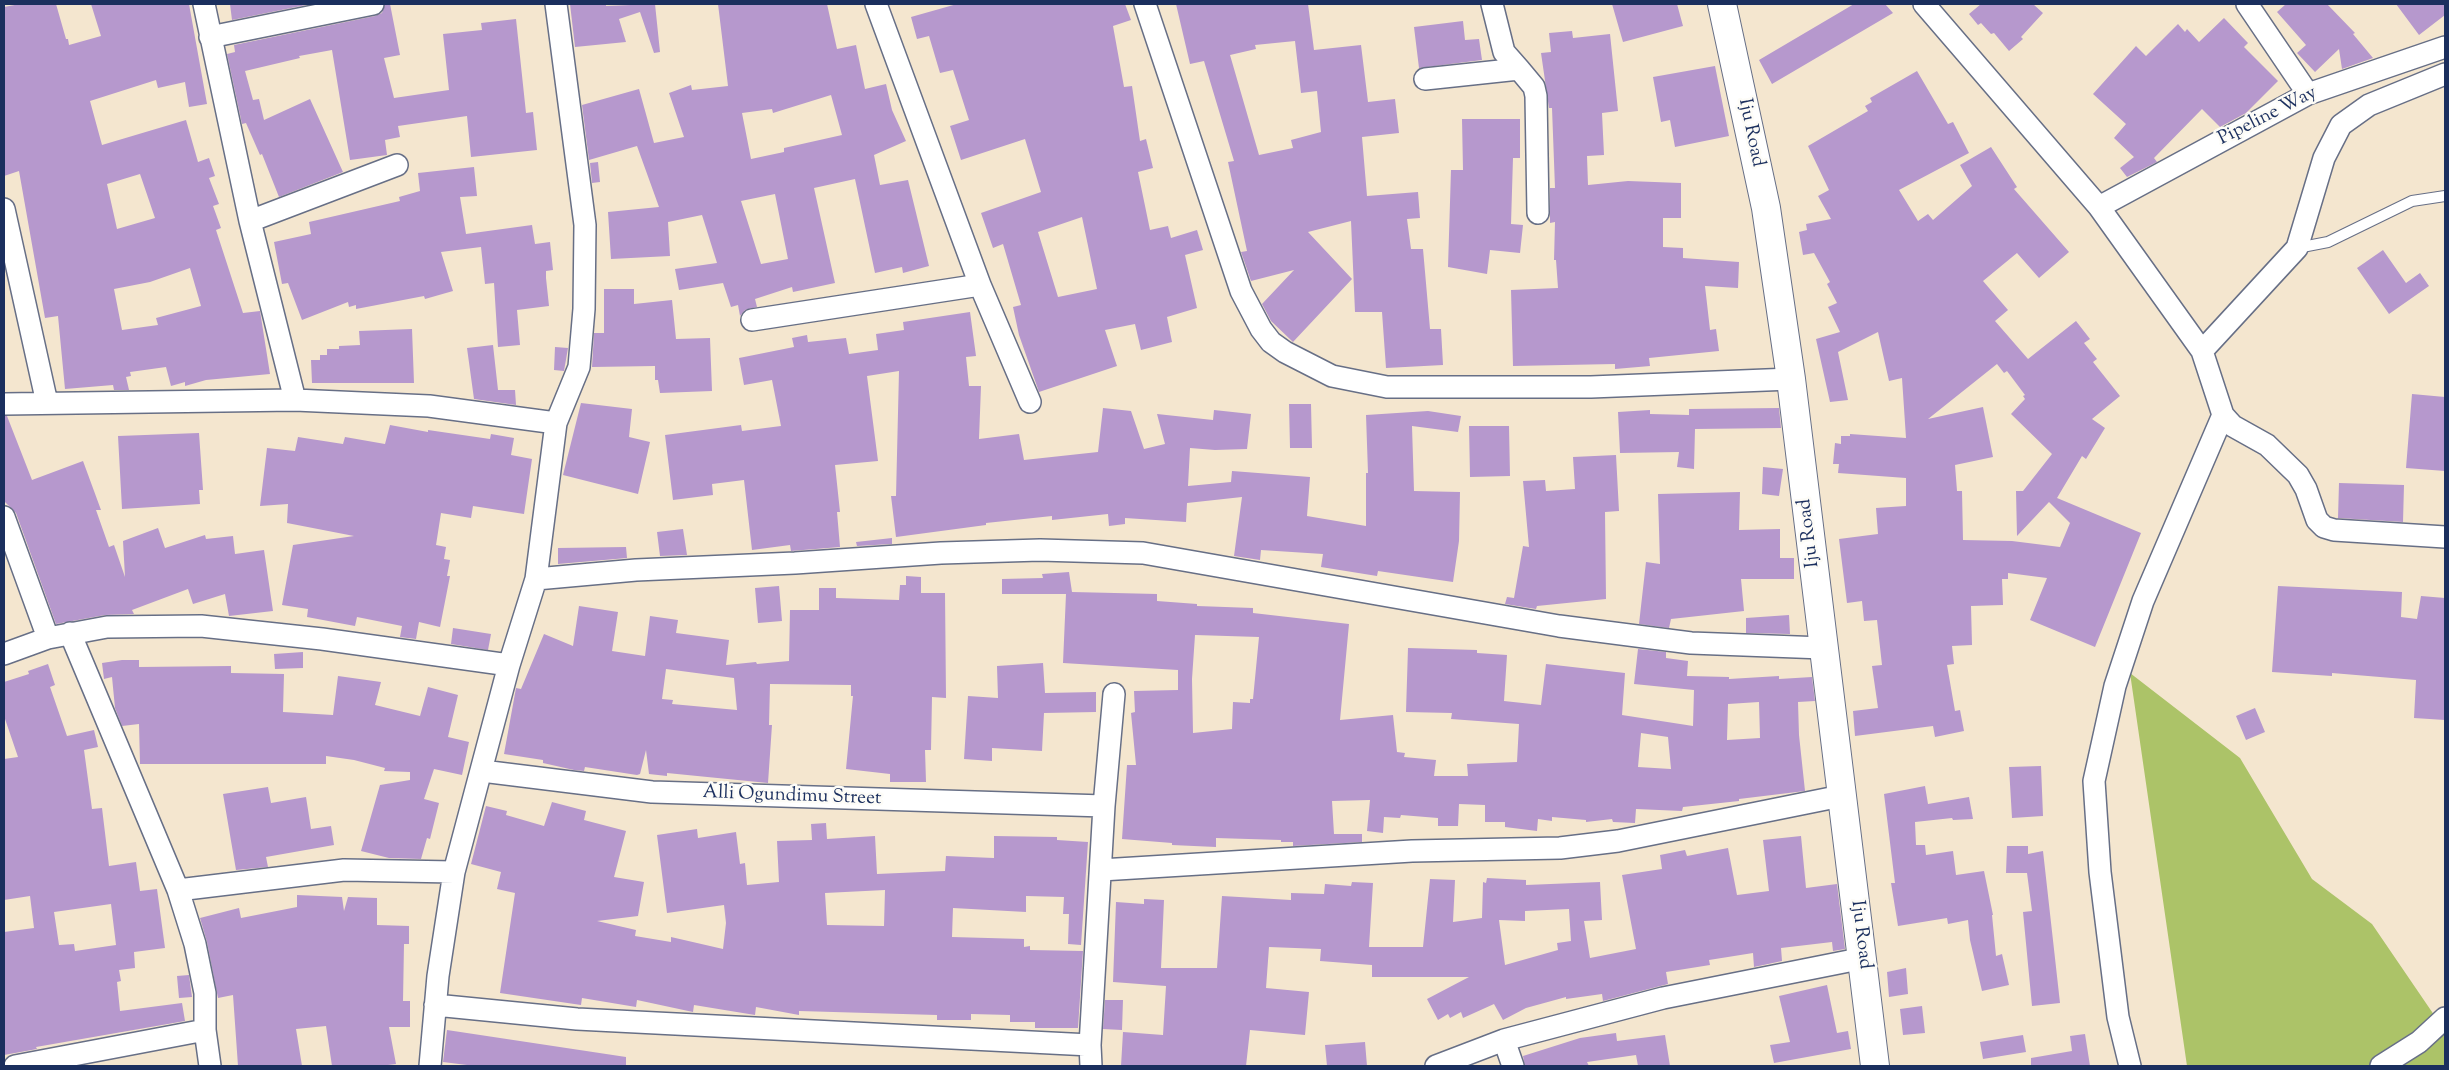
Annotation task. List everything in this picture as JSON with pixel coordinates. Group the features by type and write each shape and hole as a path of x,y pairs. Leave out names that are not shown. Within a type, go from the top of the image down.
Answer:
{"main road":[{"name":"Iju Road","path":"1722,4 1766,208 1791,379 1841,796 1864,958 1875,1066"}],"street":[{"path":"204,4 250,221 295,400"},
{"path":"210,37 373,4"},
{"path":"430,1066 435,1005 454,872 482,771 492,724 536,579 556,423 579,366 584,309 585,234 556,4"},
{"path":"876,4 980,285 1030,402"},
{"path":"1145,4 1241,291 1261,330 1271,342 1285,352 1332,376 1388,387 1591,387 1791,379"},
{"path":"1492,4 1504,52 1534,88 1536,96 1538,213"},
{"path":"1924,4 2098,207 2202,351 2223,415 2233,426 2267,445 2298,475 2306,489 2317,520 2324,527 2334,530 2445,537"},
{"path":"2247,4 2308,94"},
{"name":"Pipeline Way","path":"2098,207 2308,94 2445,47"},
{"path":"1425,79 1520,69"},
{"path":"2202,351 2297,248 2324,158 2340,125 2369,105 2445,74"},
{"path":"250,221 397,164"},
{"path":"4,209 47,403"},
{"path":"752,320 980,285"},
{"path":"4,404 295,400 429,406 556,423"},
{"path":"2130,1066 2118,1017 2100,872 2094,781 2115,686 2144,601 2223,415"},
{"path":"4,516 48,638"},
{"path":"536,579 636,570 795,563 941,553 1040,550 1143,553 1559,626 1691,643 1823,648"},
{"path":"4,654 48,638 107,627 201,626 322,639 509,665"},
{"path":"70,633 178,890 195,944 205,993 205,1030 210,1066"},
{"path":"1091,1066 1090,1045 1100,870 1114,694"},
{"name":"Alli Ogundimu Street","path":"482,771 652,792 1104,806"},
{"path":"1100,870 1412,851 1560,848 1618,841 1841,796"},
{"path":"178,890 344,870 454,872"},
{"path":"1436,1066 1504,1040 1663,998 1864,958"},
{"path":"435,1005 577,1019 1090,1045"},
{"path":"2381,1066 2418,1042 2445,1018"},
{"path":"15,1066 205,1030"},
{"path":"1504,1040 1513,1066"}],"lane":[{"path":"2297,248 2328,242 2412,201 2445,196"}],"green space":[{"path":"2130,673 2240,758 2312,879 2372,924 2445,1031 2445,1066 2187,1066"}],"building":[{"path":"20,4 56,4 69,45 101,36 91,4 189,4 207,104 189,107 185,82 158,88 156,80 90,101 102,145 186,120 198,162 209,158 215,176 209,178 219,204 213,206 221,228 216,230 243,313 260,311 270,374 206,380 185,386 185,382 171,386 166,367 130,372 131,376 126,377 129,390 114,390 113,385 65,389 58,316 45,318 19,171 4,176 4,7","holes":["140,174 155,218 117,229 107,184","190,268 201,306 156,318 158,325 122,330 114,289 150,282"]},
{"path":"230,4 311,4 232,20"},
{"path":"385,4 390,4 400,55 384,58 394,98 449,90 443,34 482,30 481,23 516,19 526,113 533,112 537,150 471,157 467,116 398,126 400,137 385,140 387,155 350,160 332,50 299,56 300,58 245,71 253,100 259,99 264,120 310,99 343,172 279,197 262,154 260,155 246,123 242,124 227,54 235,52 234,45 375,16 382,13"},
{"path":"570,4 606,4 606,6 655,4 660,52 654,53 640,12 619,19 626,42 575,47"},
{"path":"718,4 827,4 837,49 856,45 865,89 886,84 892,110 906,141 874,155 880,185 908,180 929,266 903,273 902,267 875,273 855,179 814,188 835,283 793,292 792,287 755,299 757,307 745,310 740,316 738,305 731,307 723,283 679,290 675,269 717,263 702,215 668,222 670,256 611,259 608,212 659,207 637,146 589,160 582,105 639,89 654,143 684,137 669,93 691,85 692,90 728,86","holes":["831,95 842,135 784,148 784,152 751,159 742,113 772,109 773,113","775,194 788,259 761,264 741,201"]},
{"path":"957,4 1125,4 1131,20 1113,26 1124,87 1132,86 1140,141 1146,139 1153,168 1138,172 1150,230 1168,226 1171,238 1197,230 1203,250 1185,255 1197,308 1167,317 1172,342 1141,350 1135,324 1105,330 1117,366 1039,392 1019,335 1013,307 1021,305 1003,244 993,248 981,213 1041,192 1025,139 961,160 950,126 969,120 953,70 940,73 929,36 917,39 911,17","holes":["1082,217 1097,289 1058,297 1038,232"]},
{"path":"1176,4 1308,4 1314,50 1361,45 1368,102 1395,99 1399,133 1362,137 1367,196 1418,192 1420,218 1407,219 1411,249 1423,249 1430,329 1441,329 1443,365 1386,368 1382,312 1355,312 1351,221 1308,232 1352,279 1293,342 1271,321 1262,304 1294,270 1251,281 1241,252 1247,251 1228,162 1234,161 1204,61 1190,64","holes":["1295,41 1301,93 1317,91 1321,132 1291,140 1293,148 1259,155 1230,55 1256,49 1255,45"]},
{"path":"1612,4 1677,4 1683,26 1623,42"},
{"path":"1854,4 1885,4 1893,13 1772,84 1759,60"},
{"path":"1981,4 2033,4 2043,13 2021,37 2023,39 2009,51 1994,33 1991,34 1981,23 1978,25 1969,14"},
{"path":"2286,4 2327,4 2355,33 2353,34 2373,58 2342,69 2339,49 2315,72 2297,53 2306,45 2277,12"},
{"path":"2396,4 2445,4 2445,15 2419,35"},
{"path":"2224,18 2248,43 2244,47 2278,81 2246,113 2220,127 2202,109 2154,158 2157,162 2127,177 2120,168 2134,157 2114,138 2126,124 2093,94 2136,46 2146,56 2178,24 2185,32 2187,29 2199,42"},
{"path":"1463,21 1465,40 1479,39 1482,60 1419,68 1414,27"},
{"path":"1572,31 1573,38 1610,34 1618,111 1602,113 1604,155 1587,156 1588,185 1628,181 1681,183 1681,218 1663,218 1663,247 1683,248 1683,258 1739,262 1738,288 1705,286 1710,330 1716,329 1719,351 1649,358 1650,366 1615,369 1615,364 1513,366 1511,290 1558,288 1556,260 1554,260 1555,222 1550,223 1550,188 1555,188 1552,108 1549,108 1541,53 1551,52 1549,33"},
{"path":"1715,66 1729,136 1675,147 1670,120 1661,122 1653,77"},
{"path":"1917,71 1948,124 1953,122 1969,153 1899,190 1918,221 1928,214 1933,220 1972,186 1960,165 1991,147 2017,187 2014,189 2069,252 2039,278 2017,253 1983,281 2008,310 1995,321 2028,359 2076,321 2090,339 2084,343 2097,359 2093,362 2120,396 2092,419 2105,428 2086,459 2082,456 2057,498 2141,533 2095,647 2030,620 2047,578 2008,573 2008,579 2002,579 2003,605 1971,606 1972,645 1952,646 1954,664 1947,665 1955,711 1960,710 1964,731 1935,737 1933,726 1855,736 1853,711 1878,708 1872,666 1882,665 1877,620 1864,621 1862,601 1847,603 1839,539 1878,534 1876,508 1906,506 1906,478 1838,473 1839,464 1833,464 1835,443 1841,444 1841,436 1850,436 1850,434 1906,438 1902,378 1889,381 1878,332 1838,352 1848,400 1830,402 1816,339 1840,332 1828,307 1837,303 1827,284 1830,282 1814,253 1803,255 1799,232 1807,230 1806,224 1831,219 1818,196 1829,190 1808,146 1868,111 1865,106 1872,102 1870,98","holes":["1997,364 2004,373 2007,371 2025,395 2023,396 2025,399 2011,414 2052,454 2023,491 2016,491 2017,536 2049,502 2070,523 2060,547 2012,541 1963,540 1962,491 1957,491 1955,465 1993,457 1983,407 1928,419"]},
{"path":"1462,119 1520,119 1520,158 1513,158 1511,224 1523,225 1520,253 1490,250 1487,274 1448,267 1451,170 1463,170"},
{"path":"598,162 600,182 592,183 590,163"},
{"path":"474,167 477,196 460,197 466,234 532,225 535,244 550,242 553,270 546,271 549,306 517,310 520,345 498,347 494,283 485,284 481,247 441,252 453,291 425,299 424,296 356,309 356,305 349,307 348,302 302,320 288,283 282,284 274,242 311,234 309,222 400,201 399,197 420,191 418,173"},
{"path":"2383,250 2406,283 2420,273 2429,286 2389,314 2357,268"},
{"path":"604,289 634,289 634,304 672,300 676,339 710,338 712,391 660,393 658,380 655,380 655,366 592,367 594,333 604,333"},
{"path":"970,312 976,356 966,357 969,386 981,386 979,439 1019,434 1024,460 1098,452 1103,408 1131,411 1144,449 1165,444 1157,414 1213,420 1214,410 1251,414 1247,449 1215,450 1190,448 1188,486 1231,482 1232,471 1310,477 1307,516 1366,526 1366,473 1368,473 1366,415 1428,411 1461,416 1458,432 1412,426 1414,491 1460,492 1459,541 1453,582 1378,571 1377,576 1321,567 1323,554 1261,550 1260,560 1234,556 1242,497 1187,503 1186,522 1125,518 1125,524 1109,526 1108,514 1052,520 1052,516 986,523 986,525 896,537 891,496 896,496 899,371 867,376 878,461 835,465 840,512 837,512 840,547 791,551 790,545 752,550 744,480 712,484 713,495 673,500 665,435 741,425 742,431 781,426 772,380 744,385 739,358 794,347 792,338 807,335 808,342 846,338 849,354 878,350 876,334 904,330 903,322"},
{"path":"412,329 414,383 312,383 311,360 320,360 320,355 327,355 327,349 339,349 339,346 360,345 359,331"},
{"path":"493,345 498,390 515,390 516,405 474,399 467,348"},
{"path":"555,347 568,348 564,371 554,370"},
{"path":"2412,394 2445,397 2445,471 2406,468"},
{"path":"581,403 632,409 629,437 650,442 638,494 563,475"},
{"path":"1289,404 1311,404 1312,448 1290,448"},
{"path":"1779,408 1781,428 1695,429 1694,469 1677,467 1679,452 1620,453 1618,412 1650,410 1650,414 1689,415 1689,409"},
{"path":"4,416 7,416 32,480 83,461 101,510 96,510 109,547 114,545 125,577 123,541 158,528 165,548 205,535 206,539 233,536 235,554 264,550 273,611 229,616 225,594 193,604 188,589 132,610 134,614 105,615 56,624 16,513 4,501"},
{"path":"390,425 428,432 428,430 490,439 491,434 514,438 511,455 532,459 524,514 473,506 471,518 441,513 436,545 446,547 444,559 450,560 447,576 450,576 440,627 419,622 416,639 400,637 402,626 357,617 355,626 307,617 308,609 282,605 293,545 354,536 287,523 288,504 260,506 267,448 295,451 298,437 343,444 345,437 385,444"},
{"path":"1469,426 1509,426 1510,476 1470,477"},
{"path":"199,433 203,490 199,490 200,504 122,509 118,436"},
{"path":"1616,455 1619,511 1605,512 1606,599 1537,606 1536,609 1505,604 1507,597 1514,598 1523,546 1529,547 1523,481 1545,480 1546,491 1575,489 1573,457"},
{"path":"1763,467 1783,469 1779,496 1762,494"},
{"path":"2339,483 2404,485 2403,522 2338,518"},
{"path":"1740,492 1739,530 1780,529 1780,558 1794,558 1794,579 1741,579 1744,611 1671,619 1669,628 1639,624 1646,562 1660,564 1658,494"},
{"path":"683,529 687,555 660,556 657,532"},
{"path":"892,538 892,544 857,546 856,542"},
{"path":"626,547 627,558 558,564 558,548"},
{"path":"1069,572 1072,592 1157,594 1157,601 1197,604 1197,606 1253,608 1253,613 1349,624 1340,720 1393,715 1397,752 1405,753 1404,757 1436,760 1434,776 1468,776 1467,764 1517,762 1519,724 1451,719 1452,713 1406,712 1408,648 1477,650 1477,653 1507,655 1504,701 1541,705 1546,664 1625,673 1622,715 1693,726 1694,690 1634,684 1638,649 1666,652 1666,658 1688,661 1687,676 1729,677 1729,679 1779,676 1779,679 1812,677 1815,701 1798,702 1799,735 1805,791 1683,807 1682,811 1636,809 1635,823 1613,822 1612,819 1586,822 1586,820 1552,817 1552,821 1538,819 1537,831 1505,827 1505,822 1485,822 1485,805 1459,804 1458,826 1438,826 1438,818 1401,815 1400,818 1384,817 1383,833 1367,831 1370,800 1332,801 1334,834 1362,834 1362,842 1293,846 1293,842 1281,842 1281,840 1216,838 1216,847 1172,845 1172,843 1122,839 1127,765 1136,765 1131,713 1135,712 1134,691 1178,690 1178,670 1063,663 1066,594 1002,594 1002,579 1043,578 1042,574","holes":["1195,635 1259,637 1253,699 1250,699 1250,703 1233,702 1232,729 1193,733 1192,679","1759,702 1760,738 1727,740 1728,704","1641,733 1668,737 1671,769 1638,767"]},
{"path":"906,576 921,577 921,593 945,593 946,698 932,697 931,750 925,750 926,782 890,782 890,774 846,769 853,696 851,696 851,685 770,684 769,725 772,725 768,783 667,773 667,776 649,774 646,750 640,774 637,775 585,767 584,771 574,770 543,763 543,760 504,754 516,688 521,689 544,634 573,646 579,606 618,612 612,651 645,656 650,616 678,620 676,633 729,640 726,665 756,662 757,664 789,661 790,610 819,610 819,588 836,588 836,598 899,600 900,585 906,585","holes":["666,669 734,678 737,710 672,704 673,700 662,699"]},
{"path":"779,586 782,621 758,623 755,588"},
{"path":"2278,586 2402,592 2401,617 2417,619 2421,596 2445,598 2445,720 2414,718 2416,680 2332,673 2332,676 2272,672"},
{"path":"1789,615 1790,634 1746,633 1746,618"},
{"path":"453,628 491,634 488,650 451,644"},
{"path":"303,652 303,668 275,669 274,654"},
{"path":"139,660 139,667 231,666 231,673 284,674 283,712 333,715 338,676 381,682 375,705 420,716 428,687 458,695 448,737 469,742 462,775 434,769 424,799 439,803 430,839 427,838 421,859 389,858 361,851 380,785 410,780 410,772 384,771 385,768 354,760 326,756 326,764 140,764 139,724 122,726 115,708 112,677 104,679 102,663"},
{"path":"1043,663 1045,693 1096,692 1096,712 1044,713 1042,751 992,748 992,761 964,759 968,696 998,698 997,666"},
{"path":"48,664 55,685 50,687 67,736 94,730 98,747 84,750 92,809 102,808 109,866 136,862 140,891 157,889 165,948 134,952 135,968 119,970 121,981 117,982 120,1011 182,1003 185,1021 36,1047 37,1049 4,1055 4,932 34,928 30,896 4,900 4,759 18,757 4,716 4,682 29,674 28,671","holes":["111,904 116,945 75,951 74,944 59,945 54,912"]},
{"path":"2255,708 2265,732 2246,740 2236,716"},
{"path":"2041,766 2043,816 2012,818 2009,767"},
{"path":"1925,786 1928,804 1969,797 1973,819 1953,820 1952,818 1915,822 1916,845 1925,845 1926,855 1953,851 1956,875 1984,871 1993,915 1996,956 2002,954 2009,985 1982,991 1970,940 1968,920 1948,924 1947,918 1898,926 1891,883 1895,883 1884,794"},
{"path":"268,787 271,803 306,797 311,829 331,826 334,845 266,857 268,867 236,870 223,794"},
{"path":"552,802 586,811 584,820 626,831 614,877 644,882 638,916 597,921 636,930 635,936 671,942 671,937 723,949 726,923 724,905 667,913 657,835 697,829 698,838 736,832 740,864 745,863 747,885 779,882 777,841 812,840 811,824 826,823 827,839 875,836 877,874 945,871 946,856 994,858 994,836 1057,837 1057,840 1088,842 1081,945 1068,944 1069,914 1063,914 1064,897 1026,896 1026,912 953,908 952,937 1024,939 1024,947 1030,946 1030,950 1083,951 1078,1028 1035,1028 1035,1022 1010,1022 1010,1015 971,1014 971,1020 937,1020 937,1015 799,1011 799,1015 756,1007 755,1015 694,1005 693,1012 637,1000 636,1007 582,998 581,1005 500,993 515,893 497,889 501,872 471,864 486,806 507,811 506,815 544,826","holes":["885,890 884,926 827,925 825,893"]},
{"path":"1801,836 1806,888 1837,884 1845,949 1833,951 1832,942 1781,948 1782,961 1754,967 1753,953 1709,960 1710,965 1666,972 1668,984 1603,1001 1602,994 1566,999 1566,997 1526,1008 1503,1020 1494,1004 1463,1018 1461,1012 1450,1018 1448,1014 1438,1020 1427,999 1469,977 1372,977 1372,965 1320,961 1321,949 1269,947 1266,988 1309,992 1305,1035 1250,1030 1246,1066 1121,1066 1123,1032 1163,1035 1166,986 1113,982 1116,902 1144,904 1144,899 1164,900 1161,968 1217,968 1222,896 1291,900 1291,893 1324,894 1325,884 1351,886 1352,882 1373,883 1369,947 1423,947 1430,879 1455,880 1453,922 1482,918 1483,882 1486,883 1487,878 1526,880 1526,885 1600,882 1602,920 1584,921 1590,958 1636,949 1622,875 1662,869 1660,855 1685,850 1687,856 1728,848 1737,895 1769,891 1763,840","holes":["1569,909 1571,941 1557,943 1558,950 1505,965 1499,920 1525,921 1525,911"]},
{"path":"2007,846 2028,846 2028,854 2043,851 2060,1003 2032,1006 2023,912 2032,911 2027,873 2006,873"},
{"path":"297,895 342,897 344,911 348,897 377,898 377,925 409,926 409,944 404,944 403,1001 410,1001 410,1027 389,1027 396,1064 332,1066 326,1026 296,1029 302,1066 238,1066 233,995 218,998 207,942 200,918 239,908 241,918 297,907"},
{"path":"1906,968 1908,994 1889,997 1887,972"},
{"path":"189,975 192,997 179,998 177,976"},
{"path":"1827,985 1837,1033 1848,1031 1851,1049 1774,1063 1770,1045 1790,1042 1779,996"},
{"path":"1105,1000 1123,1000 1122,1030 1103,1029"},
{"path":"1922,1006 1925,1033 1903,1035 1900,1009"},
{"path":"447,1030 626,1057 626,1066 475,1066 443,1062"},
{"path":"1616,1033 1617,1041 1665,1035 1670,1066 1638,1066 1636,1055 1587,1062 1589,1066 1525,1066 1523,1056 1580,1038"},
{"path":"2085,1034 2090,1066 2031,1066 2031,1058 2072,1051 2070,1036"},
{"path":"2023,1035 2026,1052 1983,1059 1980,1042"},
{"path":"1365,1042 1367,1066 1327,1066 1325,1045"}]}
